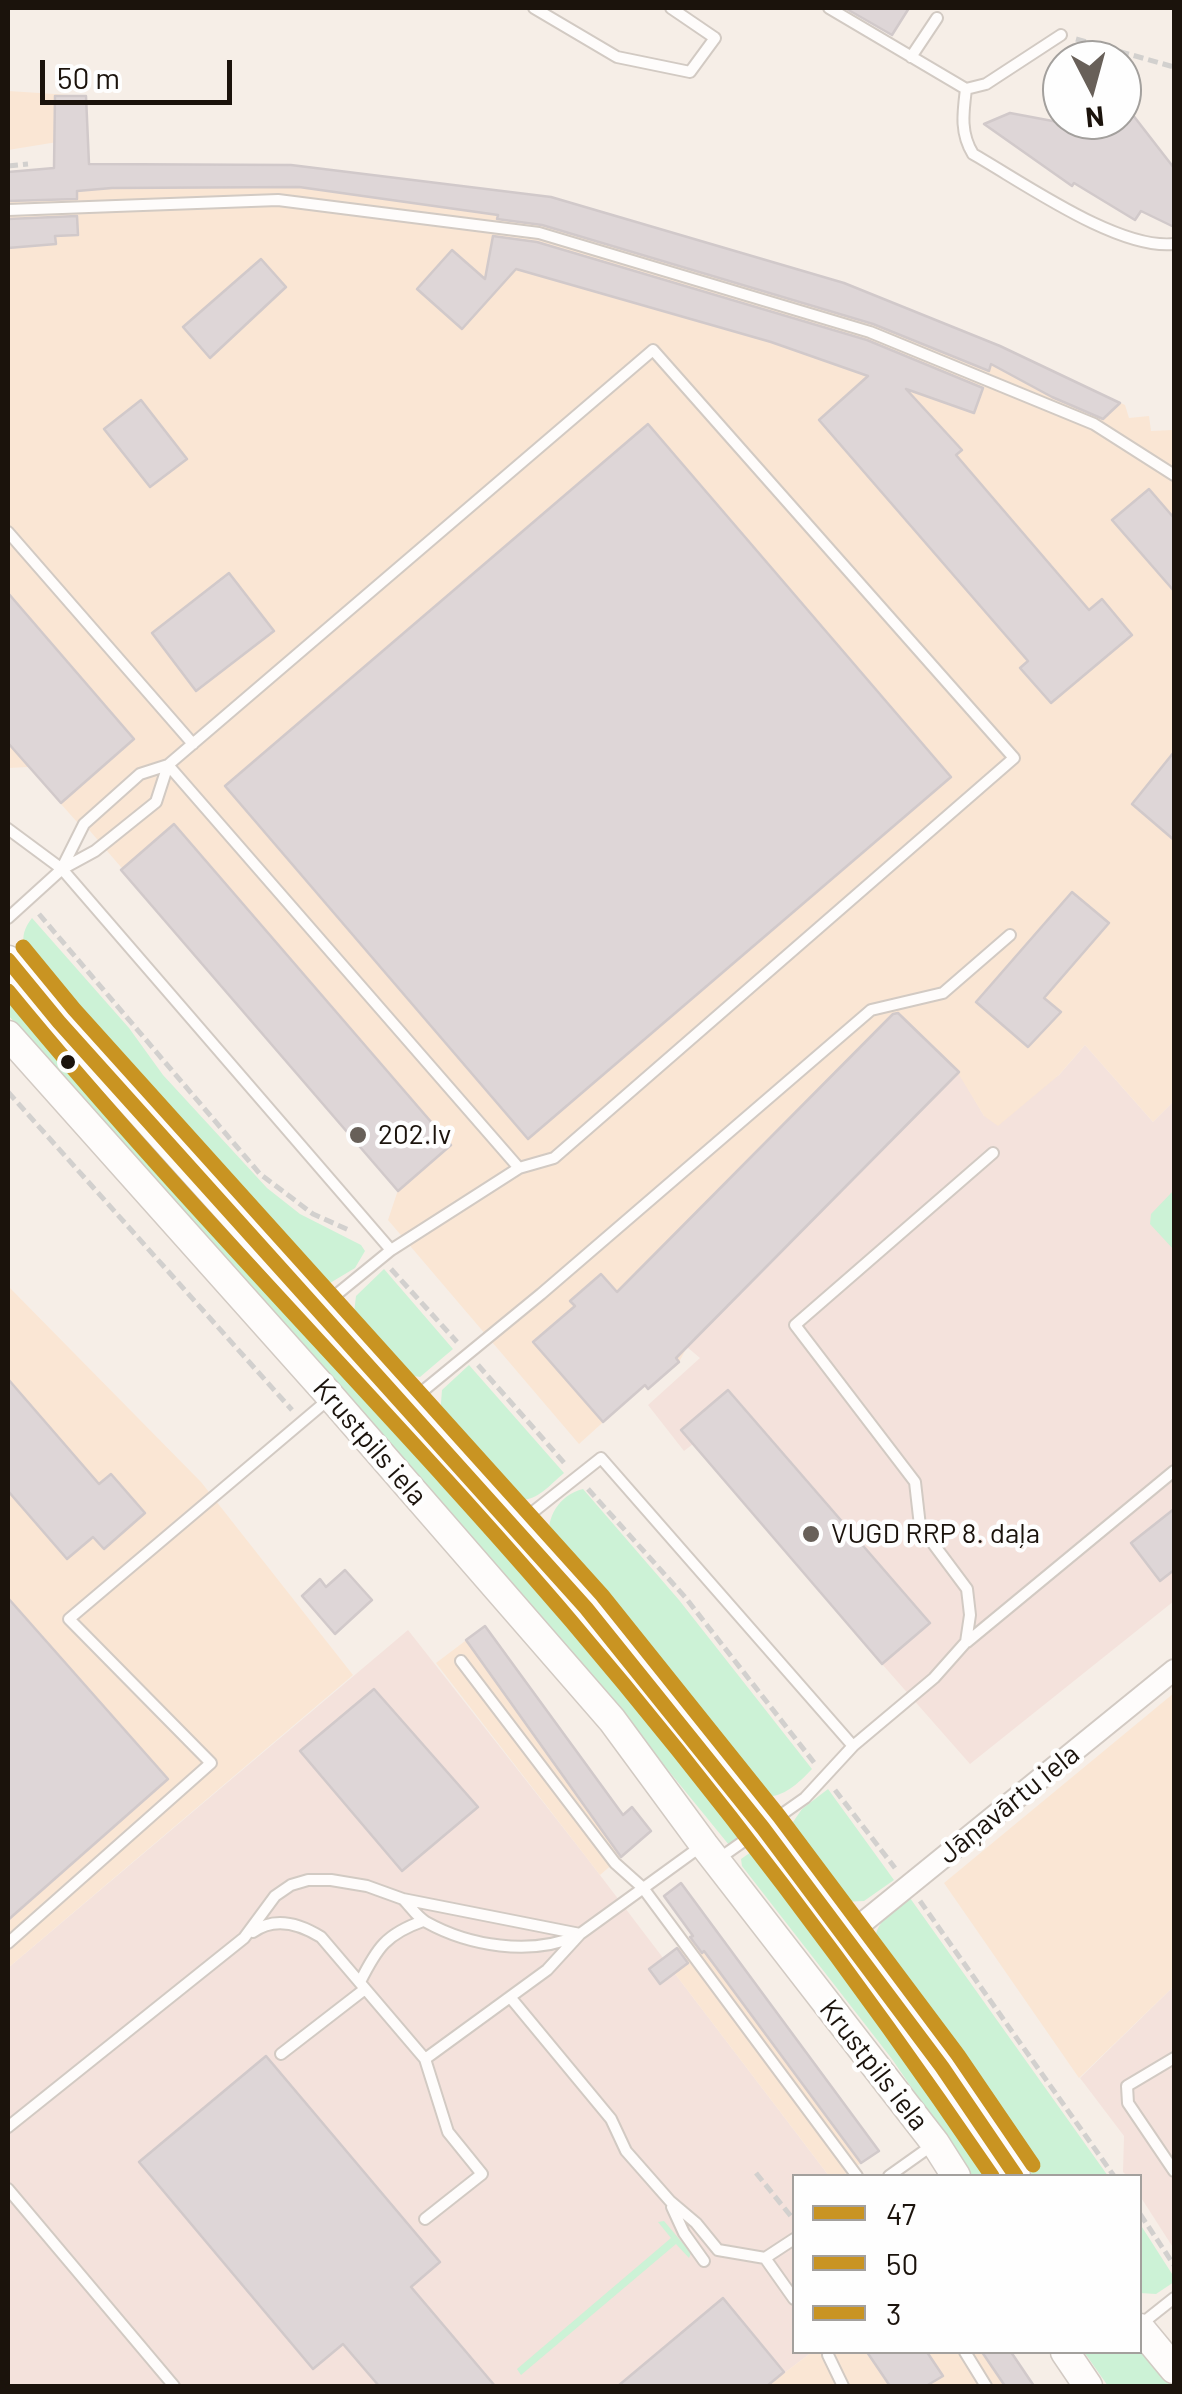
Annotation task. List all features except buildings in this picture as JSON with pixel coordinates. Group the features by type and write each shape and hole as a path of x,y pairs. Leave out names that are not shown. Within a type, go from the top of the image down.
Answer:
{"main road":[{"name":"Krustpils iela","path":"8,960 586,1608 763,1828 942,2067 1015,2174"},
{"name":"Krustpils iela","path":"8,1035 612,1720 955,2174"},
{"path":"1142,2329 1174,2369"},
{"path":"1066,2354 1088,2386"}],"street":[{"name":"Jāņavārtu iela","path":"844,1938 1174,1670"}],"lane":[{"path":"534,8 617,57 690,72 715,38 671,8"},
{"path":"830,8 966,89 986,84 1061,35"},
{"path":"910,58 937,18"},
{"path":"966,89 962,122 965,141 973,154 1110,231 1136,242 1174,244"},
{"path":"8,210 278,200 539,233 870,332 1094,424 1174,475"},
{"path":"62,869 84,824 140,774 168,765 653,350 1014,758 554,1158 519,1168 386,1255 318,1310"},
{"path":"8,532 193,744"},
{"path":"8,918 62,869 95,850 156,802 168,765"},
{"path":"168,765 519,1168"},
{"path":"8,829 62,869 386,1255"},
{"path":"406,1405 871,1010 943,993 1010,935"},
{"path":"966,1642 970,1615 967,1589 920,1526 915,1482 795,1325 993,1154"},
{"path":"8,1943 211,1762 69,1619 331,1397"},
{"path":"514,1526 601,1458 853,1746"},
{"path":"425,2060 547,1970 580,1934 643,1888 763,1828 805,1798 853,1746 934,1678 966,1642 1174,1471"},
{"path":"461,1660 592,1835 643,1888 856,2174"},
{"path":"244,1938 275,1896 308,1880 367,1886 403,1899 580,1934"},
{"path":"403,1899 423,1921 506,1948 564,1941 580,1934"},
{"path":"281,2054 363,1985 375,1950 399,1929 423,1921"},
{"path":"8,2127 261,1926 302,1926 322,1938 425,2060 448,2132 482,2174 425,2219"},
{"path":"510,1997 610,2120 626,2151 718,2250 764,2258 792,2240"},
{"path":"1174,2058 1127,2086 1128,2103 1174,2171"},
{"path":"892,2174 935,2143"},
{"path":"8,2189 174,2386"},
{"path":"670,2201 684,2233 704,2262"},
{"path":"764,2258 792,2296"},
{"path":"1142,2324 1174,2298"},
{"path":"966,2354 986,2386"},
{"path":"828,2355 843,2386"}],"path":[{"path":"1061,35 1174,67"},
{"path":"8,166 28,164"},
{"path":"28,901 260,1174 313,1214 359,1234 386,1255 467,1353 685,1597 909,1886 1113,2174"},
{"path":"8,1092 301,1421"},
{"path":"756,2173 792,2218"},
{"path":"1142,2217 1174,2265"}],"shaded area":[{"path":"8,91 86,96 88,137 8,150"},
{"path":"103,164 291,165 551,197 844,283 1000,346 1125,405 1129,418 1149,416 1151,431 1172,430 1174,1101 1153,1122 1085,1045 1059,1075 998,1126 984,1116 958,1073 687,1347 679,1362 648,1389 643,1386 579,1444 388,1220 398,1190 84,824 77,822 28,767 8,768 8,172"},
{"path":"1085,1045 1153,1122 1174,1101 1174,1601 970,1764 882,1664 929,1623 729,1390 681,1430 693,1444 684,1451 648,1405 700,1358 687,1347 959,1072 984,1116 1059,1075"},
{"path":"8,1286 201,1482 353,1675 8,1968"},
{"path":"485,1626 622,1814 632,1807 651,1831 600,1875 436,1663"},
{"path":"408,1630 827,2174 792,2174 792,2354 809,2354 767,2386 8,2386 8,1968"},
{"path":"1174,1693 1174,1986 1079,2078 944,1883"},
{"path":"681,1883 879,2151 845,2174 827,2174 663,1958 694,1938 664,1896"},
{"path":"1174,1986 1174,2249 1142,2199 1142,2174 1123,2172 1124,2136 1080,2078"},
{"path":"809,2354 1012,2354 1034,2386 767,2386"}],"green space":[{"path":"32,918 129,1028 163,1075 267,1188 300,1214 361,1245 365,1251 355,1268 330,1283 294,1262 250,1206 226,1185 37,972 23,939"},
{"path":"8,981 624,1675 745,1832 729,1845 571,1651 8,1015"},
{"path":"1174,1190 1174,1250 1150,1224 1151,1214"},
{"path":"384,1269 453,1349 420,1377 397,1373 353,1321 356,1296"},
{"path":"469,1365 564,1473 538,1495 524,1500 507,1497 440,1416 442,1390"},
{"path":"583,1489 679,1600 812,1769 792,1788 769,1797 751,1794 699,1717 549,1541 556,1508 567,1496"},
{"path":"828,1789 894,1880 864,1901 842,1902 832,1897 793,1845 793,1822 802,1809"},
{"path":"754,1850 762,1853 1000,2174 971,2174 892,2059 742,1866 741,1859"},
{"path":"910,1898 1107,2174 1031,2174 879,1958 875,1938 887,1916"},
{"path":"664,2221 691,2253 689,2258 676,2244 521,2375 517,2369 671,2238 658,2222"},
{"path":"1142,2227 1174,2277 1174,2282 1156,2294 1142,2293"},
{"path":"1142,2349 1173,2386 1108,2386 1085,2354 1142,2354"}],"transit line":[{"name":"3","path":"23,947 74,1009 602,1595 779,1816 958,2055 1033,2165"},
{"name":"47","path":"8,960 59,1022 586,1608 763,1828 942,2067 1015,2174"},
{"name":"50","path":"8,991 145,1151 502,1541 627,1688 789,1893 991,2174"}],"place":[{"name":"202.lv","path":"358,1135"},
{"name":"VUGD RRP 8. daļa","path":"811,1534"}]}
